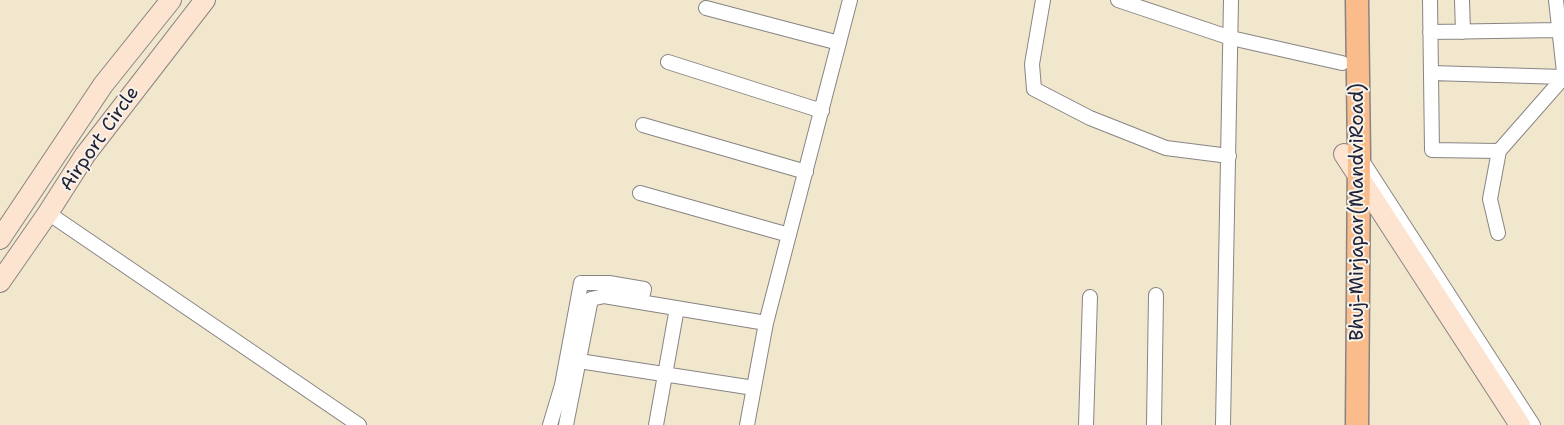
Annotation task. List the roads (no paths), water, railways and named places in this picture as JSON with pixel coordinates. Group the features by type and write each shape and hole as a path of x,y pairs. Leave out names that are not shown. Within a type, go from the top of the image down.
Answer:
{"main road":[{"name":"Airport Circle","path":"0,239 103,85 171,0"},
{"name":"Airport Circle","path":"0,282 48,213 85,155 205,0"},
{"name":"Bhuj-Mirjapar(MandviRoad)","path":"1342,0 1342,63 1354,162 1357,425"},
{"name":"Bhuj-Mirjapar(MandviRoad)","path":"1342,425 1354,162 1357,0"},
{"path":"1354,162 1520,425"}],"street":[{"path":"747,425 766,324 850,0"},
{"path":"1043,0 1032,64 1034,90 1090,118 1166,148 1229,156"},
{"path":"1118,0 1231,38 1342,63"},
{"path":"1223,425 1231,0"},
{"path":"1430,0 1432,150 1499,151"},
{"path":"1462,0 1463,32"},
{"path":"1556,0 1564,72"},
{"path":"706,8 839,43"},
{"path":"1430,32 1559,30"},
{"path":"668,62 822,111"},
{"path":"1431,73 1564,77"},
{"path":"1498,233 1490,199 1499,151 1564,77"},
{"path":"643,125 806,172"},
{"path":"1354,162 1533,425"},
{"path":"640,193 789,235"},
{"path":"48,213 359,425"},
{"path":"550,425 562,385 582,283 609,283 644,289 642,302"},
{"path":"1154,425 1156,295"},
{"path":"566,425 591,299 604,296 766,324"},
{"path":"1086,425 1090,297"},
{"path":"656,425 677,308"},
{"path":"578,361 754,388"}]}
